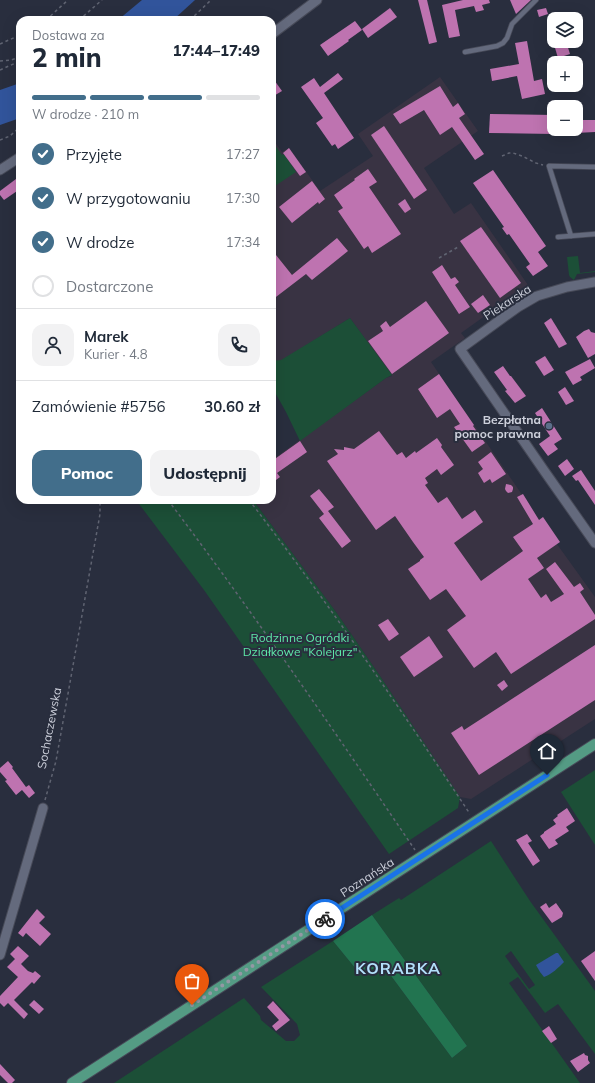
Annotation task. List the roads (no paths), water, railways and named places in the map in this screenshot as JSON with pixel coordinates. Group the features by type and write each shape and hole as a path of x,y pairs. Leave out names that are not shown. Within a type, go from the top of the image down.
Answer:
{"main road":[{"name":"Poznańska","path":"72,1083 595,744"}],"street":[{"path":"276,31 317,0"},
{"path":"0,170 16,160"},
{"name":"Piekarska","path":"595,282 567,287 536,296 460,349 562,498 595,543"},
{"path":"0,955 43,808"}],"lane":[{"path":"465,52 497,46 503,43 507,38 512,24 536,0"},
{"path":"570,236 548,166 595,167"},
{"path":"558,237 595,234"}],"water":[{"path":"142,0 195,0 177,16 123,16"},
{"path":"16,84 16,119 0,125 0,90"},
{"path":"558,953 564,962 552,973 544,977 536,965"}],"place":[{"name":"Bezpłatna pomoc prawna","path":"549,426"}],"district":[{"name":"KORABKA","path":"398,968"}],"park label":[{"name":"Rodzinne Ogródki Działkowe \"Kolejarz\"","path":"300,644"}]}
